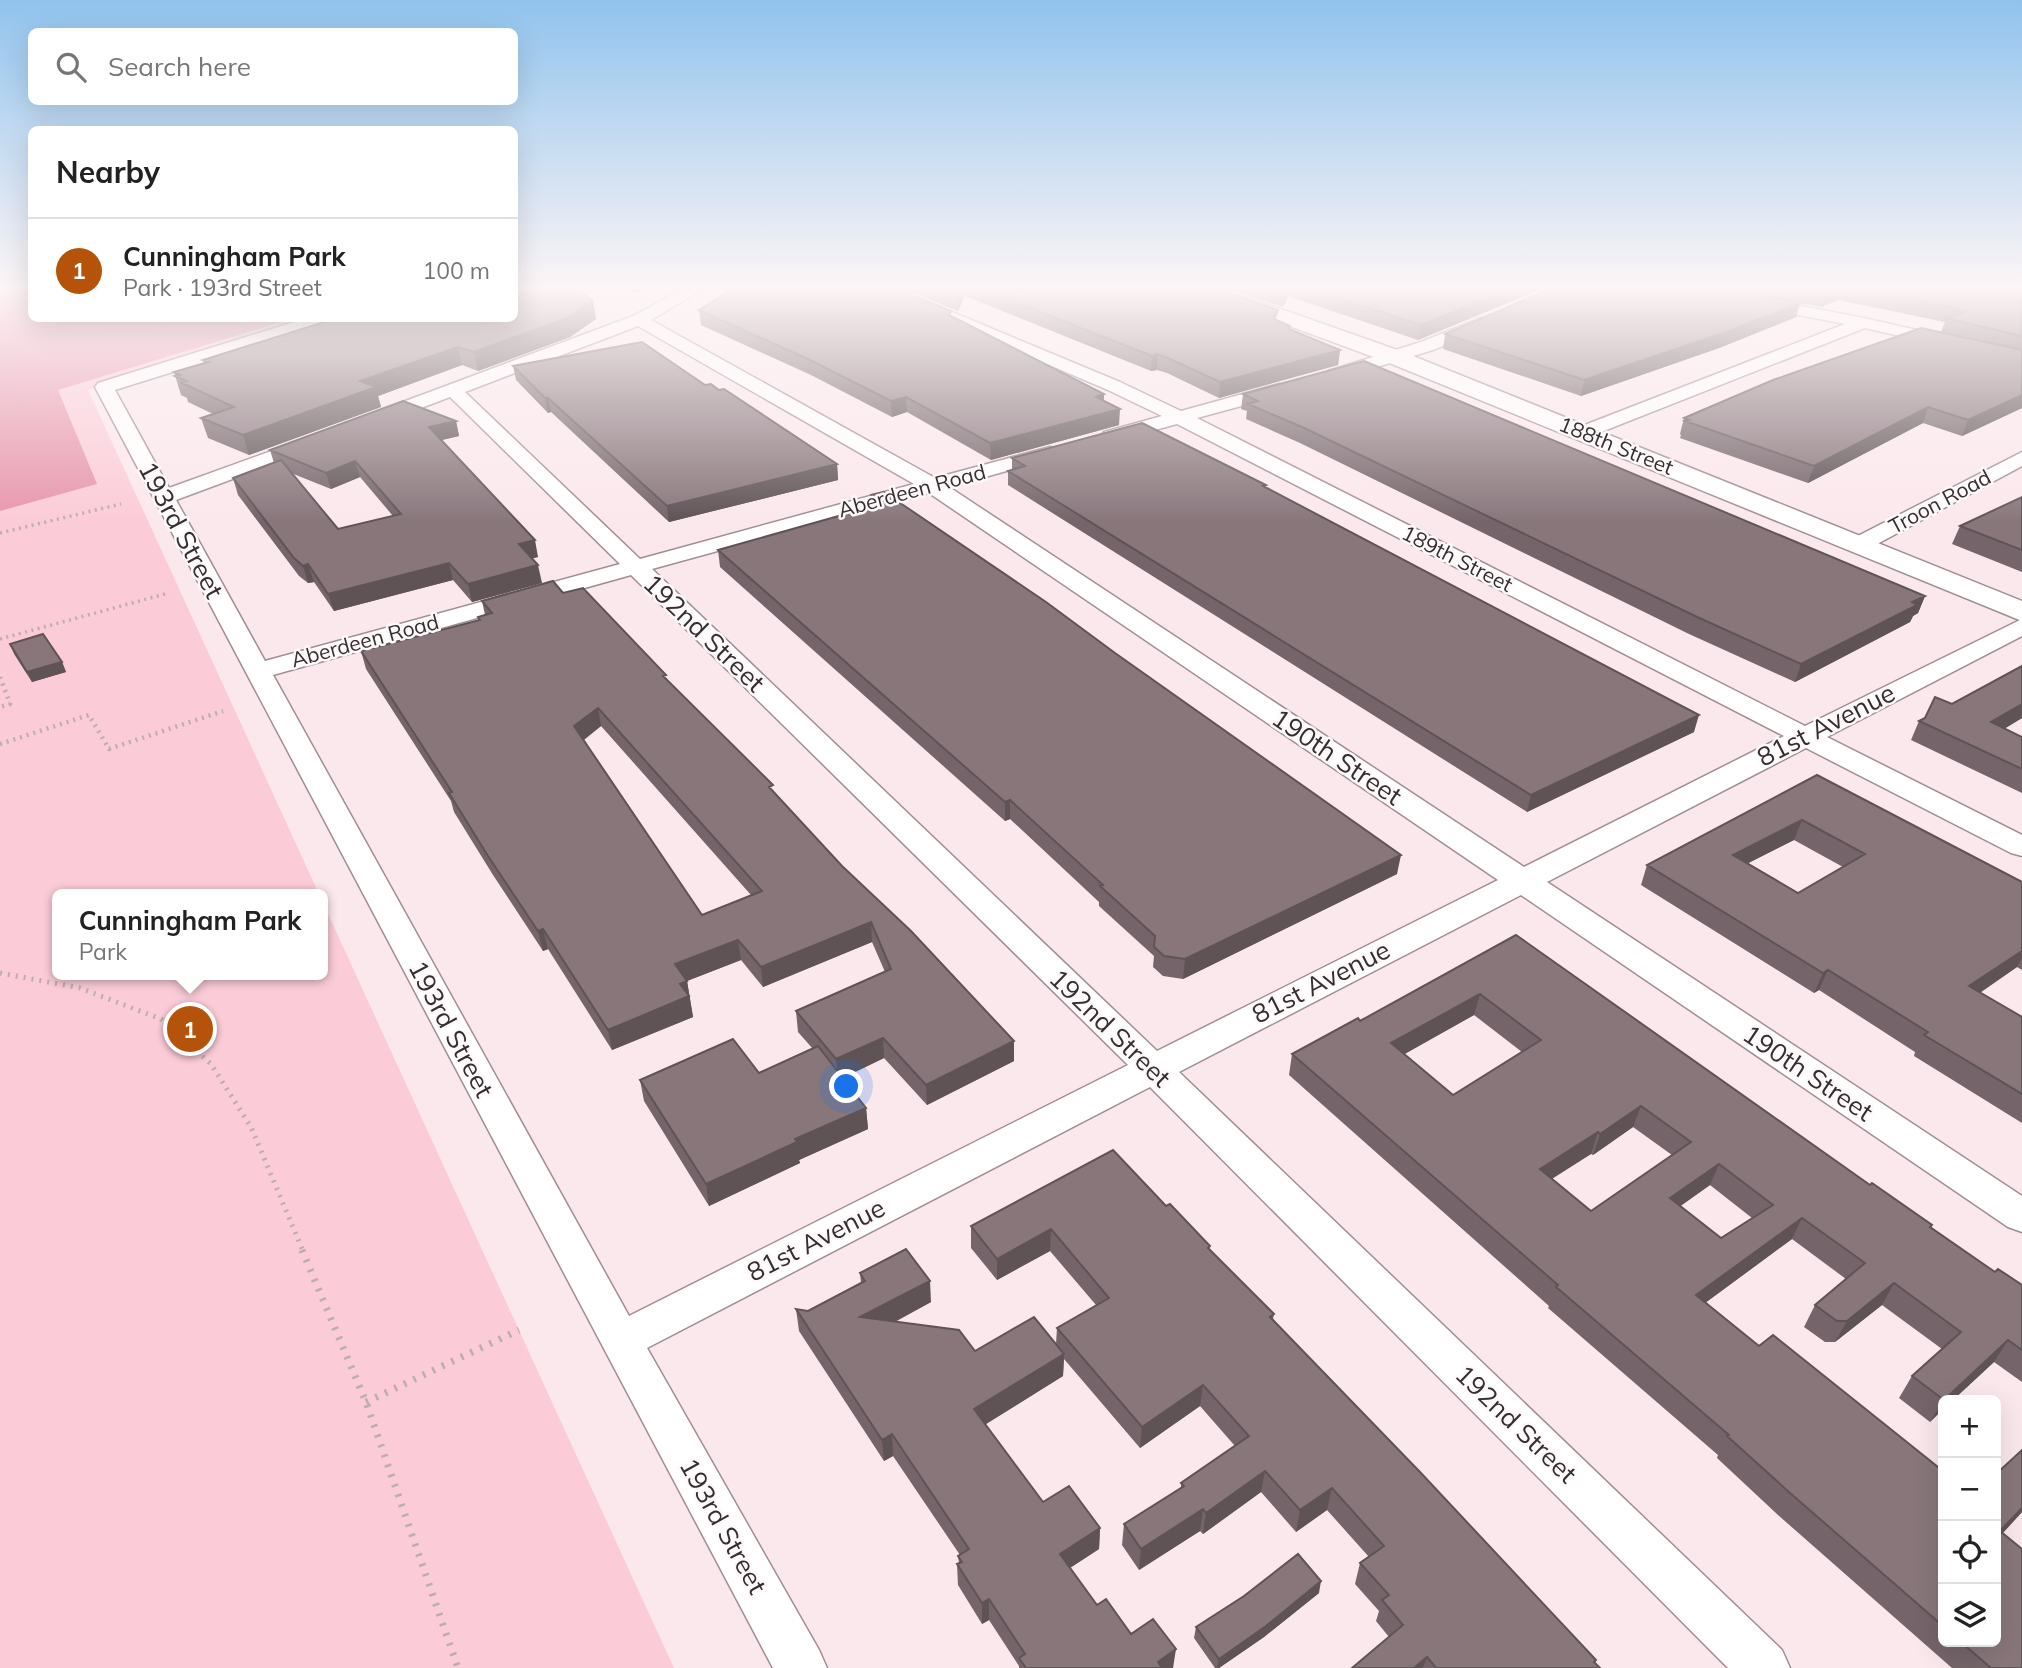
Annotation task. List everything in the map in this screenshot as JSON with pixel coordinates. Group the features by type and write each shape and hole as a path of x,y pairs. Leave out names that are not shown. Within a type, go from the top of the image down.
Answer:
{"street":[{"name":"193rd Street","path":"169,367 104,387 620,1340 801,1668"},
{"path":"352,428 515,367"},
{"name":"190th Street","path":"722,367 933,486 2022,1216"},
{"name":"189th Street","path":"1069,367 1179,417 2022,848"},
{"path":"1094,441 1361,367"},
{"name":"188th Street","path":"1420,367 2022,612"},
{"path":"1584,432 1751,367"},
{"name":"192nd Street","path":"453,390 1152,1068 1764,1668"},
{"path":"163,498 327,437"},
{"name":"Aberdeen Road","path":"257,671 1069,448"},
{"name":"Troon Road","path":"1858,545 2022,458"},
{"name":"81st Avenue","path":"620,1340 2022,626"}],"path":[{"path":"0,533 121,504"},
{"path":"0,639 165,594"},
{"path":"0,677 10,704 0,707"},
{"path":"0,744 89,715 109,749 223,711"},
{"path":"0,973 80,988 161,1019 211,1064 251,1127 366,1402 458,1668"},
{"path":"366,1402 519,1330"}],"shaded area":[{"path":"0,367 165,367 88,390 317,889 52,889 52,980 328,980 328,914 674,1668 0,1668"},
{"path":"0,367 134,367 58,390 97,484 0,511"}],"building":[{"path":"192,367 401,367 360,381 376,387 243,435 201,418 234,407 182,383 187,381 175,376 180,375 174,372"},
{"path":"514,367 678,367 705,385 711,384 719,390 724,389 837,464 667,506 545,398"},
{"path":"824,367 1051,367 1104,394 1096,397 1120,409 990,443 906,397 891,401"},
{"path":"1187,367 1277,367 1220,382"},
{"path":"1343,367 1378,367 1925,596 1912,602 1917,605 1801,664 1695,616 1302,427 1248,404 1258,401 1243,394"},
{"path":"1544,367 1623,367 1584,380"},
{"path":"1810,367 2022,367 2022,395 1968,420 1928,407 1814,466 1685,421 1689,420 1684,418"},
{"path":"403,401 456,421 429,427 535,540 519,544 538,565 468,584 449,563 328,594 308,564 303,566 294,558 233,478 281,460 338,529 401,514 355,461 326,473 270,450"},
{"path":"1142,423 1266,485 1263,486 1699,715 1531,795 1008,471 1025,466 1012,458"},
{"path":"884,492 1046,602 1401,855 1185,959 1164,956 1154,947 1155,936 1010,800 1005,802 718,550 874,506 871,495"},
{"path":"2022,497 2022,550 1960,526"},
{"path":"553,581 563,593 583,588 666,675 663,676 773,785 769,787 842,866 911,931 1014,1041 926,1085 883,1038 836,1059 796,1011 891,969 871,922 761,967 738,940 675,964 687,981 680,984 689,996 608,1030 543,929 538,931 488,856 449,793 452,792 361,651 480,620 478,617 492,613 482,601","holes":["598,708 762,891 702,915 574,726"]},
{"path":"43,634 62,662 27,672 10,644"},
{"path":"2022,666 2022,704 1991,722 2022,737 2022,769 1919,721 1925,718 1935,697 1952,704"},
{"path":"1817,775 2022,882 2022,951 1969,986 2022,1017 2022,1094 1924,1035 1928,1032 1828,970 1823,973 1647,865","holes":["1802,820 1865,854 1798,893 1733,855"]},
{"path":"1516,935 1870,1185 1872,1183 1932,1225 1930,1227 1995,1272 1998,1269 2022,1285 2022,1350 2008,1340 1949,1395 1938,1396 1912,1376 1961,1332 1894,1283 1847,1321 1837,1321 1815,1305 1865,1263 1802,1218 1696,1295 1759,1346 1773,1335 1938,1467 1938,1622 1790,1493 1727,1436 1729,1435 1556,1287 1558,1285 1292,1054 1358,1018 1360,1021","holes":["1480,994 1541,1040 1453,1095 1391,1043","1641,1106 1691,1142 1591,1211 1540,1169","1719,1164 1773,1205 1721,1238 1670,1198"]},
{"path":"733,1039 759,1073 818,1046 866,1108 795,1139 797,1142 706,1184 640,1080"},
{"path":"1113,1150 1166,1206 1170,1204 1210,1246 1208,1248 1274,1314 1270,1317 1420,1472 1596,1660 1594,1662 1600,1668 1436,1668 1427,1657 1414,1668 1352,1668 1403,1625 1382,1600 1389,1595 1360,1563 1384,1546 1332,1488 1300,1510 1265,1471 1206,1513 1203,1509 1141,1549 1124,1524 1184,1486 1181,1483 1249,1436 1203,1385 1142,1427 1057,1328 1109,1298 1051,1229 997,1259 971,1226"},
{"path":"906,1249 930,1281 860,1317 959,1330 975,1351 1034,1317 1064,1354 974,1409 1043,1502 1069,1486 1100,1528 1060,1554 1097,1605 1106,1599 1131,1634 1153,1619 1176,1649 1158,1662 1162,1668 1026,1668 1019,1658 1025,1654 989,1599 982,1603 957,1564 962,1562 958,1556 969,1549 892,1434 882,1440 796,1309 808,1311 865,1281 860,1273"},
{"path":"2022,1450 2022,1508 2001,1530 2001,1521 2001,1469"},
{"path":"2001,1532 2022,1549 2022,1668 1991,1668 1967,1647 2001,1647"},
{"path":"1298,1554 1321,1581 1266,1626 1219,1659 1196,1627 1244,1596"}],"place":[{"name":"Cunningham Park","path":"190,1029"}]}
